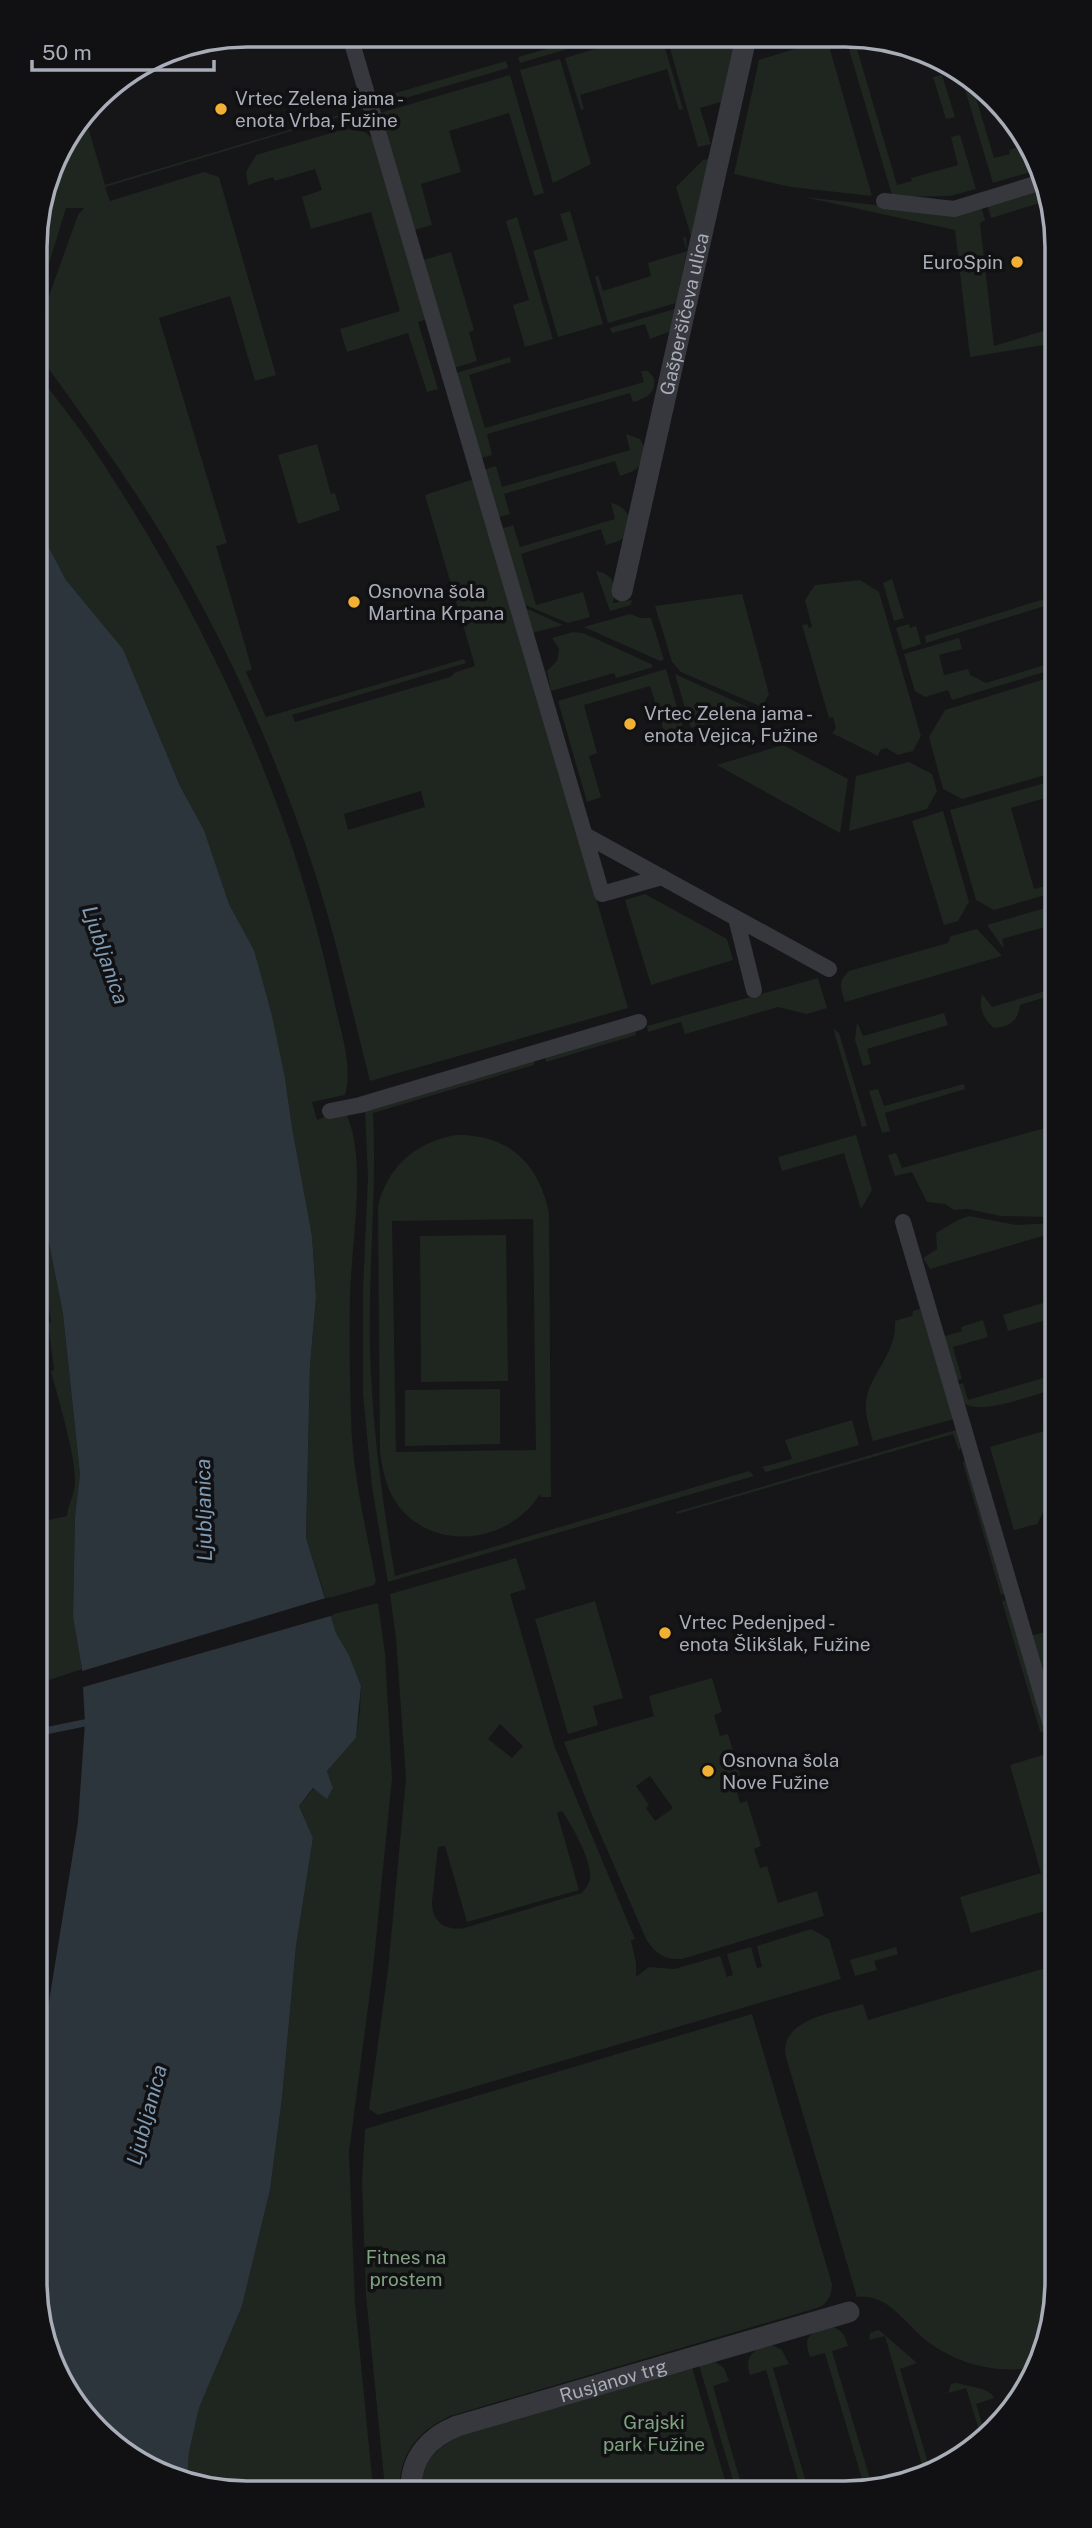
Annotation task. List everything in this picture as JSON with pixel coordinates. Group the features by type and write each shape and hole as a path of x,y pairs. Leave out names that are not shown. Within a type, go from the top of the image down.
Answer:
{"street":[{"path":"353,47 602,894 662,877"},
{"name":"Gašperšičeva ulica","path":"622,591 744,47"},
{"path":"884,201 954,209 1034,184"},
{"path":"585,835 829,969"},
{"path":"736,918 754,990"},
{"path":"330,1111 360,1105 639,1022"},
{"path":"903,1222 1044,1703"},
{"name":"Rusjanov trg","path":"412,2481 414,2466 425,2447 440,2433 457,2426 849,2312"}],"green space":[{"path":"345,47 360,91 358,104 348,114 105,187 110,201 204,172 219,177 276,375 255,381 230,296 159,318 227,543 216,546 252,669 246,672 266,717 464,659 466,663 292,715 295,722 450,677 456,672 475,666 425,495 474,479 628,1008 370,1081 316,875 290,801 254,713 213,627 167,543 103,445 48,368 48,300 78,215 84,208 66,208 48,267 49,221 62,170 88,127 105,185 339,115 347,112 357,101 358,92","holes":["421,791 425,807 348,830 344,814"]},
{"path":"554,47 575,47 520,63 518,57"},
{"path":"602,47 665,47 683,109 679,110 667,69 580,95 584,109 581,110 565,58"},
{"path":"670,47 736,47 724,101 700,108 711,144 698,147"},
{"path":"801,47 829,47 872,196 791,187 734,174 759,60"},
{"path":"848,47 859,48 857,49 897,185 912,181 911,178 958,165 951,137 960,135 976,189 950,196 892,195"},
{"path":"560,59 591,164 553,183 520,70"},
{"path":"506,61 508,68 378,106 392,94"},
{"path":"510,75 544,193 534,196 509,113 449,131 461,172 421,184 432,225 414,230 380,113"},
{"path":"942,75 955,117 946,119 933,77"},
{"path":"964,87 975,96 994,158 1010,154 1009,150 1017,147 1029,172 993,183"},
{"path":"345,129 365,132 374,140 427,319 418,322 438,389 427,392 408,333 347,352 340,329 400,311 371,212 311,229 302,197 322,190 315,169 275,181 273,177 248,185 246,172 256,155"},
{"path":"711,158 693,242 676,187 703,160"},
{"path":"1036,190 1040,203 991,218 987,204"},
{"path":"804,197 955,214 981,206 985,220 980,223 994,346 1045,331 1045,345 970,357 955,230"},
{"path":"570,211 603,324 558,337 533,251 568,240 560,214"},
{"path":"517,217 553,339 525,347 513,305 529,300 506,221"},
{"path":"687,251 676,303 608,323 595,277 598,275 603,291 651,276 648,263"},
{"path":"451,252 474,330 469,332 477,361 454,368 423,260"},
{"path":"678,308 671,331 650,339 645,324 612,333 610,328"},
{"path":"510,357 511,362 469,375 485,428 644,382 641,371 648,371 654,378 654,388 646,397 633,402 630,393 487,434 492,455 481,458 456,373"},
{"path":"48,388 84,435 131,507 169,571 237,706 292,847 314,919 341,1030 348,1070 345,1095 312,1102 317,1120 329,1115 347,1116 356,1156 350,1311 352,1438 360,1500 376,1581 374,1585 326,1599 306,1538 310,1365 316,1297 312,1236 285,1078 254,950 229,904 204,830 180,786 123,649 66,580 48,546"},
{"path":"626,434 640,439 645,448 636,469 620,476 615,461 504,494 510,514 499,517 484,470 496,466 502,487 630,450"},
{"path":"317,444 331,494 335,493 340,510 298,524 278,455"},
{"path":"611,503 622,508 629,517 627,533 621,539 606,545 601,529 521,554 536,605 583,592 590,617 568,623 523,604 501,529 513,525 520,547 615,519"},
{"path":"596,571 612,579 615,593 613,603 632,600 631,605 610,611"},
{"path":"892,579 904,618 894,621 883,583"},
{"path":"860,580 879,592 921,736 913,751 898,755 886,748 880,750 878,756 832,733 836,728 833,717 829,718 802,625 812,627 805,600 815,585"},
{"path":"742,594 769,694 762,707 681,672 672,662 655,606"},
{"path":"1045,599 1045,606 926,643 925,636"},
{"path":"525,608 563,625 532,633"},
{"path":"630,614 651,618 664,660 660,661 584,627"},
{"path":"909,624 910,628 916,626 921,644 903,650 896,628"},
{"path":"573,632 583,633 653,667 616,678 614,673 551,691 547,671 557,661 559,649 552,638"},
{"path":"959,638 962,649 939,655 944,675 968,669 970,675 986,683 1045,665 1045,672 952,700 948,690 925,697 915,691 904,654"},
{"path":"666,669 683,729 665,735 650,686 584,705 597,753 589,756 601,797 587,802 558,701"},
{"path":"675,674 754,710 691,728"},
{"path":"1045,679 1045,775 962,799 943,789 929,737 945,710"},
{"path":"783,745 848,779 840,833 717,765"},
{"path":"909,762 932,774 937,791 927,809 849,831 856,776"},
{"path":"1045,783 1045,798 1011,808 1034,889 1045,886 1045,895 994,910 976,900 950,810"},
{"path":"943,811 969,902 958,921 944,925 912,821"},
{"path":"645,894 727,939 733,960 651,985 625,900"},
{"path":"1045,908 1045,927 1002,939 1004,949 987,925"},
{"path":"977,929 1002,956 845,1002 841,985 849,971 948,943 951,936"},
{"path":"818,978 827,1008 807,1014 778,1007 685,1034 681,1022 648,1032 647,1026"},
{"path":"1045,991 1045,997 1020,1005 1015,1019 1005,1026 994,1028 987,1021 981,1003 982,994 992,1007"},
{"path":"944,1013 948,1025 867,1049 871,1064 863,1066 855,1040 857,1022 863,1036"},
{"path":"833,1028 839,1033 867,1126 862,1127"},
{"path":"635,1030 636,1035 546,1062 545,1057"},
{"path":"534,1059 534,1065 373,1113 371,1377 378,1462 395,1576 749,1471 754,1476 388,1582 372,1487 363,1394 363,1292 368,1177 365,1110"},
{"path":"964,1084 965,1089 885,1113 890,1131 882,1133 869,1091 878,1089 884,1106"},
{"path":"1045,1128 1045,1217 1001,1216 967,1209 954,1210 945,1204 927,1202 912,1172 895,1176 888,1155 896,1153 902,1168"},
{"path":"456,1135 475,1136 506,1146 529,1166 538,1180 549,1213 551,1497 541,1497 540,1494 527,1510 511,1523 473,1536 434,1532 416,1522 400,1508 384,1475 380,1452 378,1206 389,1179 406,1158 428,1143","holes":["533,1219 536,1450 396,1452 392,1221"]},
{"path":"856,1135 872,1190 861,1209 844,1153 782,1171 778,1157"},
{"path":"969,1216 1016,1225 1045,1223 1045,1235 930,1269 923,1258 937,1249 936,1233"},
{"path":"48,1235 63,1314 80,1474 75,1517 73,1617 82,1669 47,1681 47,1520 67,1516 75,1479 71,1449 51,1371 54,1370 48,1323 51,1322 47,1300"},
{"path":"506,1235 508,1381 421,1382 420,1236"},
{"path":"1044,1303 1044,1320 1008,1331 1003,1315"},
{"path":"920,1309 954,1419 873,1441 866,1413 868,1393 892,1344 895,1321 912,1316 913,1311"},
{"path":"983,1320 988,1337 953,1347 962,1379 955,1381 942,1337 962,1331 961,1327"},
{"path":"1044,1378 1044,1392 992,1406 968,1406 961,1401 956,1385 963,1383 968,1400"},
{"path":"500,1389 500,1444 405,1446 405,1390"},
{"path":"852,1420 859,1445 766,1472 762,1467 792,1459 785,1440"},
{"path":"956,1430 961,1447 959,1451 953,1434 677,1514 676,1512"},
{"path":"1044,1431 1044,1510 1037,1524 1014,1530 990,1447"},
{"path":"965,1459 1004,1594 1001,1595 963,1463"},
{"path":"516,1558 526,1589 510,1594 554,1745 635,1939 631,1940 636,1977 649,1967 674,1969 720,1956 727,1977 733,1975 727,1954 751,1947 757,1968 762,1967 757,1946 811,1929 829,1939 841,1979 378,2115 369,2109 388,1970 406,1778 396,1638 390,1594","holes":["500,1724 523,1746 512,1758 488,1739","562,1811 588,1862 590,1880 582,1893 464,1928 451,1928 437,1920 432,1902 438,1847 445,1846 467,1922 579,1890 557,1813"]},
{"path":"1006,1600 1044,1733 1040,1731 1002,1601"},
{"path":"595,1601 623,1698 593,1706 598,1725 568,1734 535,1619"},
{"path":"378,1603 385,1654 392,1778 373,1969 349,2152 355,2303 372,2481 221,2479 188,2471 189,2452 199,2408 242,2306 270,2190 282,2098 296,1946 313,1838 299,1806 314,1788 326,1798 333,1788 327,1771 356,1738 360,1710 361,1686 330,1615"},
{"path":"1044,1632 1044,1683 1030,1636"},
{"path":"712,1678 722,1712 714,1715 720,1736 728,1734 741,1779 734,1782 740,1803 747,1801 761,1846 754,1849 760,1868 767,1866 778,1903 817,1891 824,1916 682,1959 662,1955 647,1941 592,1815 564,1742 654,1716 649,1696","holes":["650,1776 673,1808 655,1821 646,1808 649,1805 636,1786"]},
{"path":"1044,1755 1044,1911 971,1933 960,1897 1041,1873 1010,1765"},
{"path":"896,1947 898,1954 874,1961 877,1970 855,1976 850,1960"},
{"path":"1044,1968 1044,2294 1041,2320 1024,2369 980,2366 953,2357 928,2342 887,2305 868,2297 857,2297 786,2057 786,2044 800,2025 825,2014 863,2004 868,2020"},
{"name":"Fitnes na prostem","path":"752,2014 832,2284 830,2295 827,2302 817,2308 450,2416 429,2429 413,2444 403,2464 400,2481 384,2481 366,2295 362,2181 365,2129"},
{"path":"831,2327 838,2329 846,2339 848,2346 832,2351 870,2479 862,2480 825,2353 810,2357 808,2339 818,2331"},
{"path":"880,2331 917,2363 900,2369 928,2463 922,2466 885,2336 869,2340 870,2333"},
{"path":"770,2344 782,2350 789,2364 773,2368 806,2481 799,2481 766,2370 750,2375 749,2358"},
{"path":"715,2362 724,2368 729,2381 713,2386 740,2481 733,2481 699,2365"},
{"name":"Grajski park Fužine","path":"692,2367 725,2481 422,2481 432,2457 458,2436"},
{"path":"951,2384 983,2389 994,2398 976,2404 983,2425 979,2429 966,2388 948,2393"}],"water":[{"name":"Ljubljanica","path":"48,546 66,580 123,649 180,786 204,830 229,904 254,950 285,1078 312,1236 316,1297 310,1365 306,1538 336,1633 349,1655 361,1686 356,1738 327,1771 333,1788 327,1799 313,1788 299,1806 313,1838 296,1946 282,2098 270,2190 242,2306 199,2408 189,2452 188,2471 159,2460 125,2440 88,2403 62,2358 49,2307 47,2013 78,1822 85,1723 82,1669 73,1617 75,1517 80,1474 63,1314 48,1235"}],"pier":[{"path":"329,1597 334,1615 80,1688 79,1672"}],"waterway":[{"path":"47,1731 94,1721"}],"place":[{"name":"Vrtec Zelena jama - enota Vrba, Fužine","path":"221,109"},
{"name":"EuroSpin","path":"1017,262"},
{"name":"Osnovna šola Martina Krpana","path":"354,602"},
{"name":"Vrtec Zelena jama - enota Vejica, Fužine","path":"630,724"},
{"name":"Vrtec Pedenjped - enota Šlikšlak, Fužine","path":"665,1633"},
{"name":"Osnovna šola Nove Fužine","path":"708,1771"}]}
